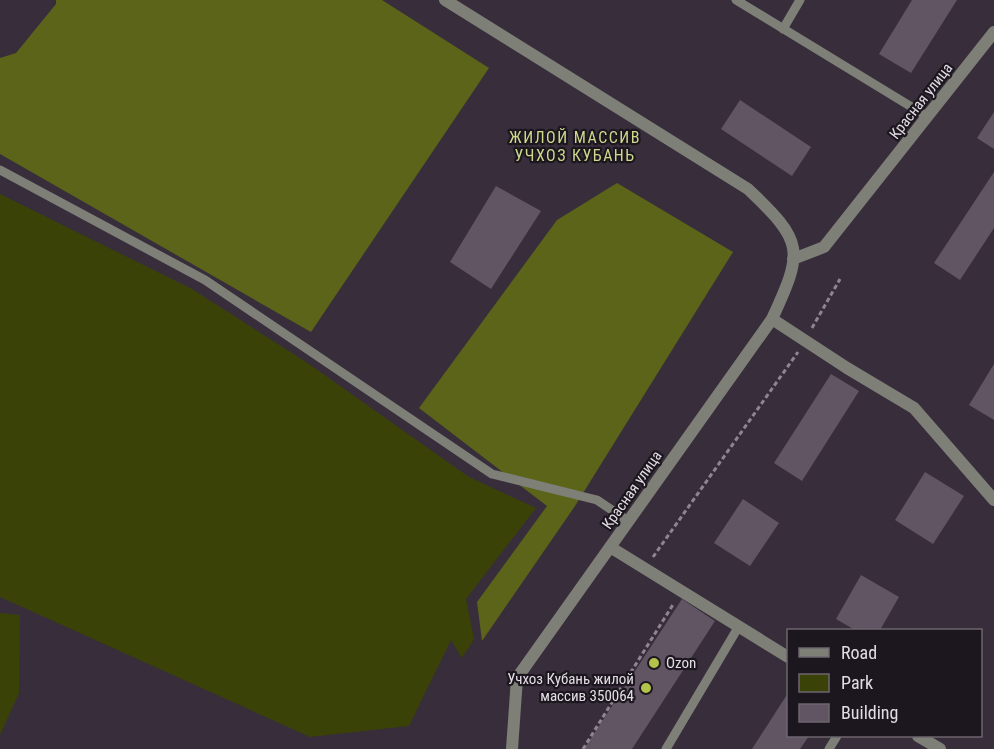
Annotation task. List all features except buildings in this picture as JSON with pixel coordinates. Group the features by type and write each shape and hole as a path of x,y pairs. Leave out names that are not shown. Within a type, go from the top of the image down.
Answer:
{"street":[{"name":"Красная улица","path":"445,0 748,189 775,214 792,237 793,274 772,319 517,678 512,749"},
{"name":"Красная улица","path":"793,260 824,247 994,32"},
{"path":"772,319 914,408 994,500"},
{"path":"610,547 787,656"},
{"path":"921,737 940,749"}],"lane":[{"path":"736,0 928,117"},
{"path":"783,28 800,0"},
{"path":"0,170 205,280 492,474 597,500 628,521"},
{"path":"666,749 739,626"}],"path":[{"path":"647,565 805,340 840,279"},
{"path":"583,749 682,591"}],"green space":[{"path":"56,0 382,0 489,68 311,332 0,154 0,58 16,53 56,4"},
{"path":"617,183 733,252 575,506 482,641 477,602 547,506 419,408 557,220"},
{"path":"0,194 192,289 309,364 469,477 536,508 466,599 474,639 462,658 451,640 409,726 310,737 0,597"},
{"path":"0,613 20,615 19,693 0,735"}],"place":[{"name":"Ozon","path":"654,663"},
{"name":"Учхоз Кубань жилой массив 350064","path":"646,688"}],"district":[{"name":"ЖИЛОЙ МАССИВ УЧХОЗ КУБАНЬ","path":"575,146"}]}
